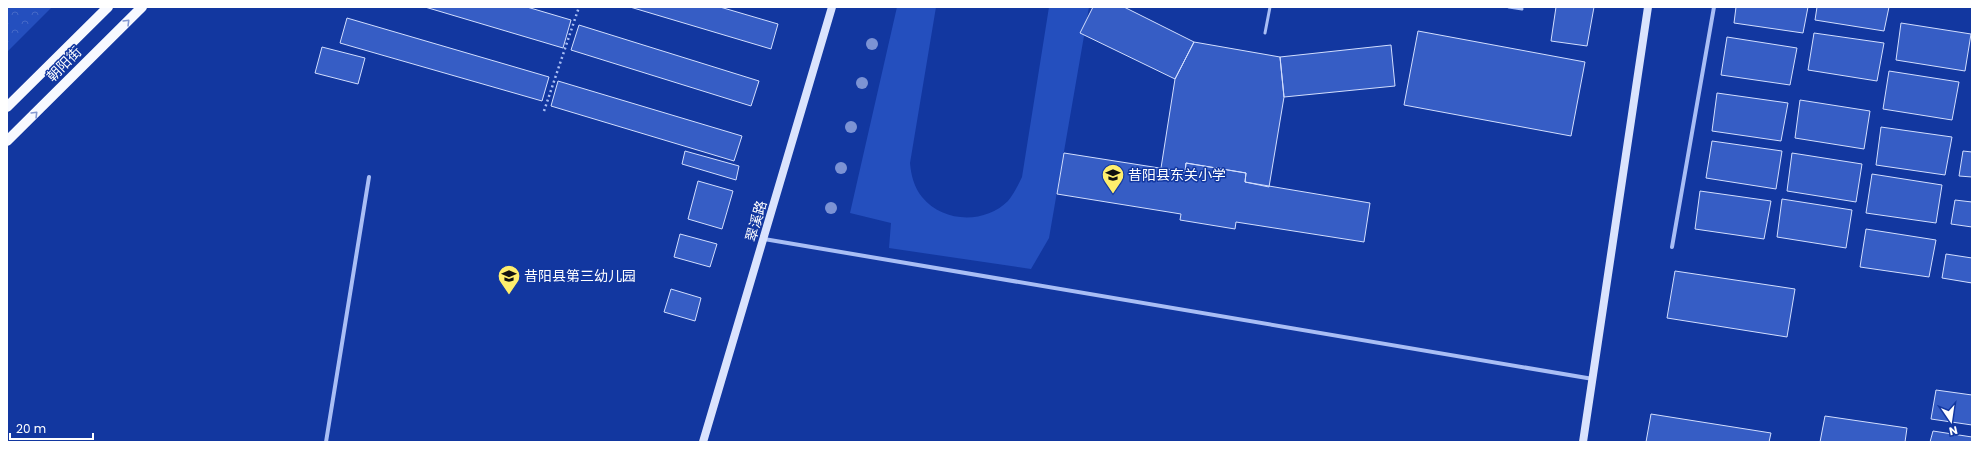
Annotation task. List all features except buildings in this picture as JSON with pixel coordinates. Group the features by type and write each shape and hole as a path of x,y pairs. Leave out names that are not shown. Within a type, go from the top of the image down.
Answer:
{"main road":[{"name":"朝阳街","path":"7,107 108,7"},
{"name":"朝阳街","path":"7,141 142,7"}],"street":[{"name":"翠溪路","path":"704,442 832,7"},
{"path":"1583,442 1648,7"},
{"path":"1672,246 1714,7"},
{"path":"326,442 369,177"},
{"path":"764,239 1592,379"}],"lane":[{"path":"1266,33 1270,7"},
{"path":"1509,7 1522,9"}],"path":[{"path":"544,111 579,7"}],"green space":[{"path":"7,7 52,7 7,52"},
{"path":"897,7 936,7 910,163 913,181 922,197 931,206 941,212 952,216 976,217 988,214 1008,201 1022,177 1049,7 1089,7 1049,238 1031,269 889,248 891,223 850,213"}],"place":[{"name":"昔阳县东关小学","path":"1113,194"},
{"name":"昔阳县第三幼儿园","path":"509,296"}]}
